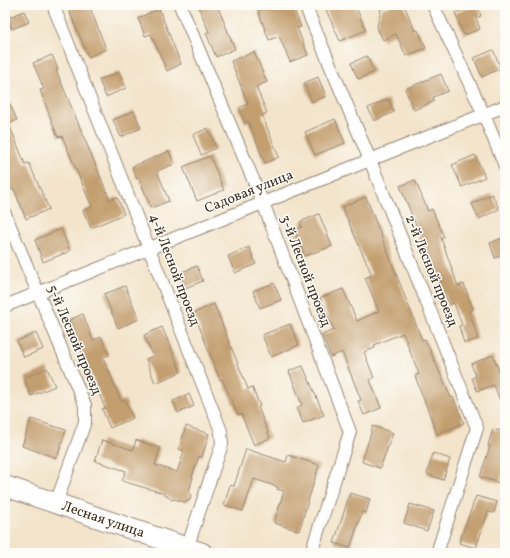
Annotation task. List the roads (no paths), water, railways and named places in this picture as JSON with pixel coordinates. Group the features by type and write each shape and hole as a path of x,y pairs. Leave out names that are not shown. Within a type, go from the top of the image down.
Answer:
{"main road":[{"name":"Лесная улица","path":"5,486 195,551"}],"street":[{"name":"4-й Лесной проезд","path":"53,5 221,432 222,444 195,551"},
{"name":"3-й Лесной проезд","path":"180,5 263,203 350,432 311,553"},
{"name":"2-й Лесной проезд","path":"305,5 370,160 477,428 437,553"},
{"path":"433,5 484,115 505,166"},
{"name":"Садовая улица","path":"5,306 505,106"},
{"name":"5-й Лесной проезд","path":"5,214 37,293 86,405 85,422 56,503"}]}
